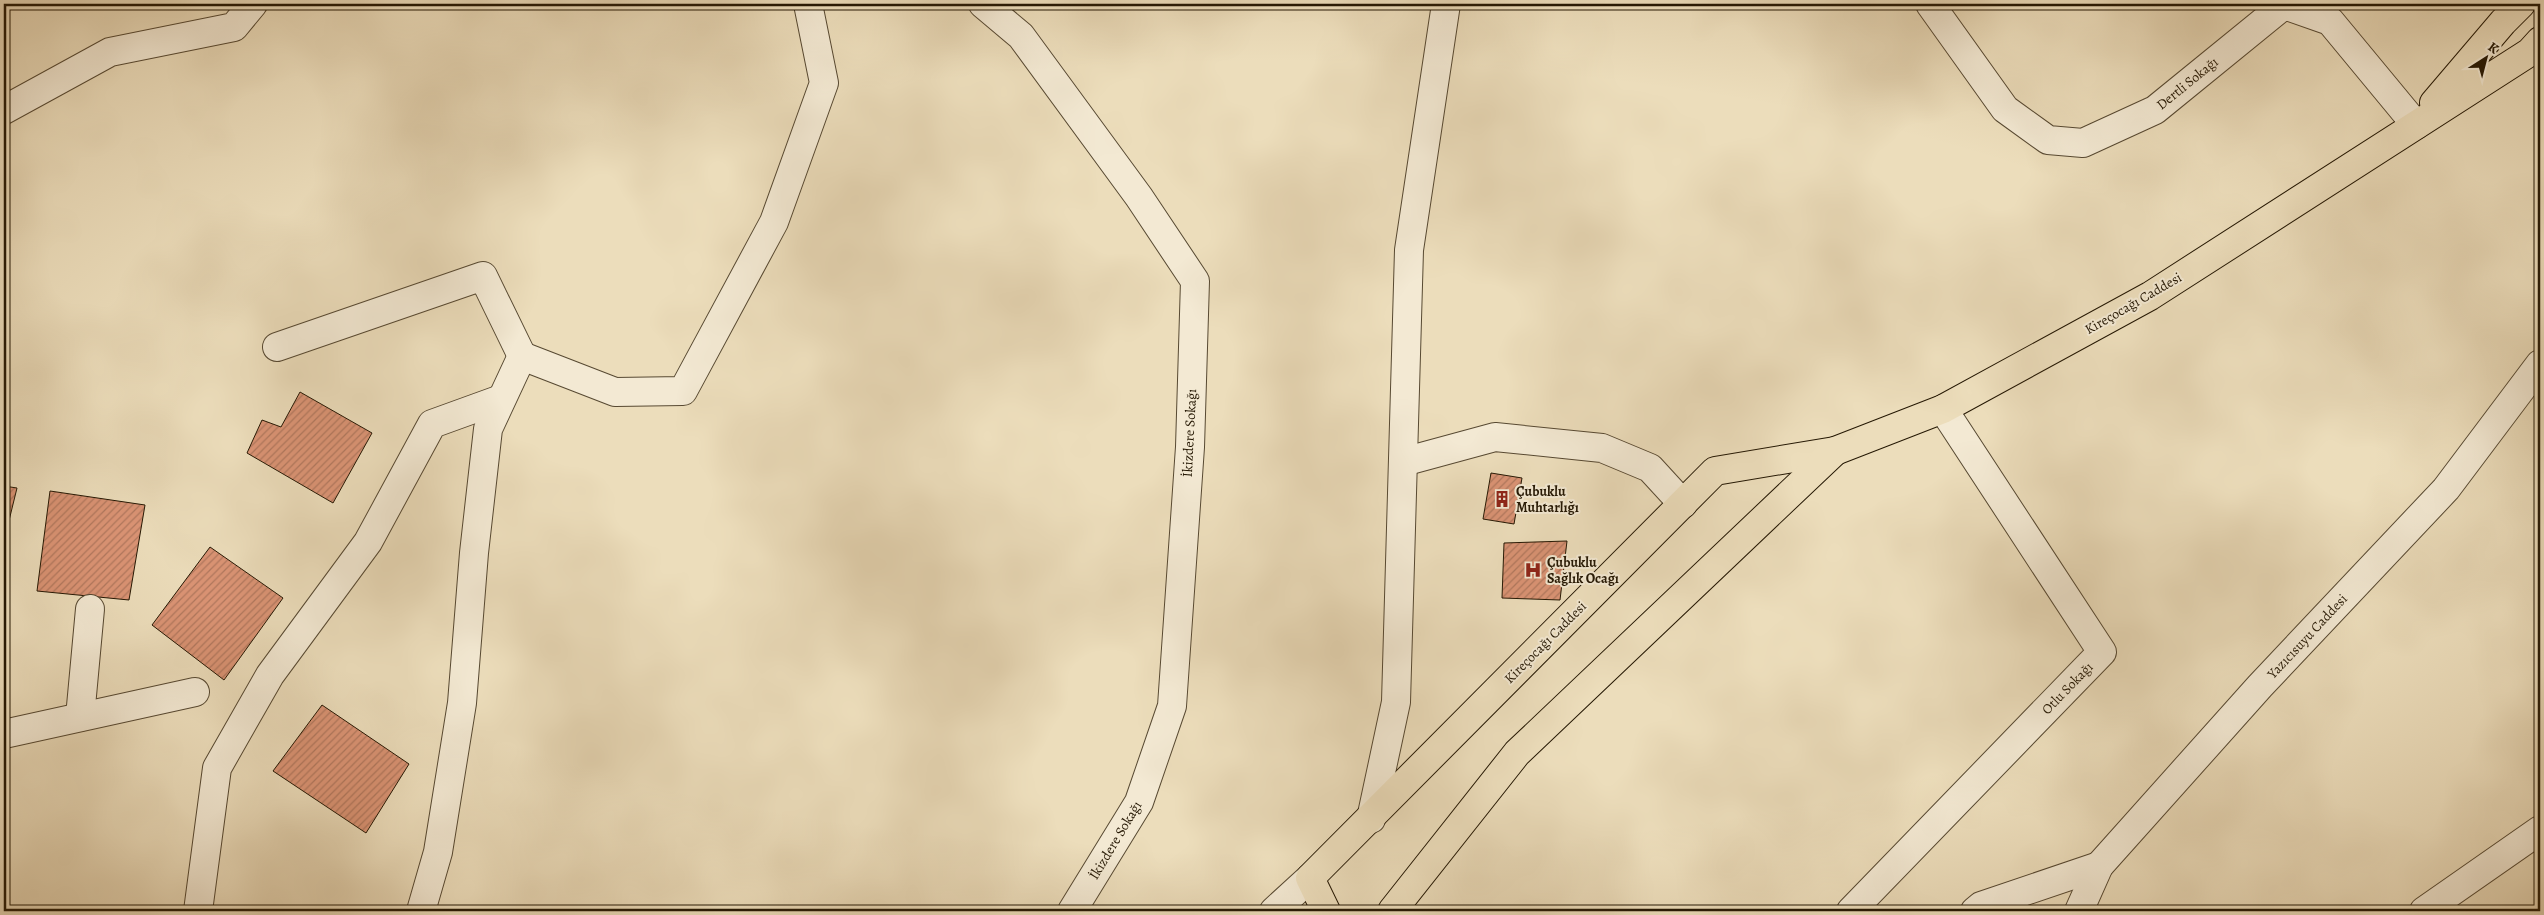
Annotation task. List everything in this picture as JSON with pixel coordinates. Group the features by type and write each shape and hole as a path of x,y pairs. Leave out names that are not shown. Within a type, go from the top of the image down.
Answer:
{"main road":[{"path":"2416,126 2503,22 2521,4"},
{"name":"Kireçocağı Caddesi","path":"1310,878 1371,819 1715,471 1835,451 1943,410 2150,296 2530,52 2540,41"},
{"name":"Kireçocağı Caddesi","path":"1392,911 1517,753 1835,451"},
{"path":"1310,878 1326,911"}],"street":[{"path":"4,110 110,52 234,27 253,4"},
{"path":"276,347 482,276 522,356 615,392 683,390 774,222 824,83 808,4"},
{"name":"İkizdere Sokağı","path":"983,4 1021,36 1139,196 1195,281 1190,447 1172,706 1139,802 1072,911"},
{"path":"1371,819 1396,702 1409,250 1446,4"},
{"name":"Dertli Sokağı","path":"1930,4 2005,109 2048,140 2083,143 2155,110 2284,5 2330,22 2416,126"},
{"path":"421,911 438,852 462,703 474,553 488,429 522,356"},
{"name":"Yazıcısuyu Caddesi","path":"2079,911 2099,866 2260,686 2446,489 2540,364"},
{"path":"198,911 217,768 270,675 368,542 432,424 502,399"},
{"name":"Otlu Sokağı","path":"1851,911 2102,652 1943,410"},
{"path":"1403,462 1495,437 1602,448 1650,468 1683,504"},
{"path":"80,717 90,609"},
{"path":"4,734 195,692"},
{"path":"2424,911 2540,830"},
{"path":"1975,911 1982,906 2099,866"},
{"path":"1274,911 1310,878"}],"building":[{"path":"300,392 372,433 333,503 247,453 262,420 281,427"},
{"name":"Çubuklu Muhtarlığı","path":"1491,473 1522,478 1514,524 1483,519"},
{"path":"4,486 17,488 4,541"},
{"path":"50,491 145,505 129,600 37,591"},
{"name":"Çubuklu Sağlık Ocağı","path":"1567,541 1560,600 1502,598 1504,543"},
{"path":"210,547 283,598 224,680 152,625"},
{"path":"322,705 409,764 366,833 273,771"}],"place":[{"name":"Çubuklu Muhtarlığı","path":"1502,499"},
{"name":"Çubuklu Sağlık Ocağı","path":"1533,570"}]}
